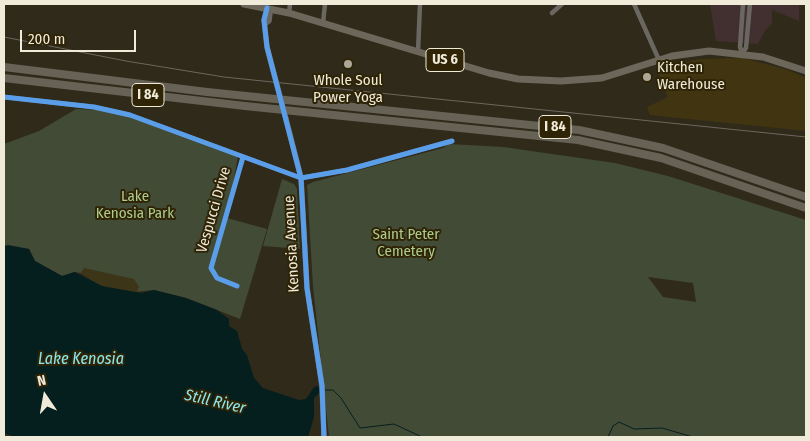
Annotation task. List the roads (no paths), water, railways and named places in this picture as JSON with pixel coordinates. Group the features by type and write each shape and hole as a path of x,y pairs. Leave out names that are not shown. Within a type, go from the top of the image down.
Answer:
{"highway":[{"name":"I 84","path":"4,67 232,94 579,130 663,148 806,197"},
{"name":"I 84","path":"4,78 245,106 578,140 668,160 806,208"}],"main road":[{"name":"US 6","path":"246,4 323,23 489,73 533,80 576,81 626,72 659,60 698,51 742,54 774,59 806,71"}],"street":[{"path":"289,14 290,4"},
{"path":"323,23 325,4"},
{"path":"418,52 420,4"},
{"path":"552,13 562,4"},
{"path":"634,4 659,60"},
{"path":"742,54 740,47 743,4"},
{"path":"742,54 746,48 750,4"},
{"name":"Kenosia Avenue","path":"267,8 265,11 267,47 301,178 308,302 322,386 324,437"},
{"path":"4,97 94,107 124,113 301,178 347,170 452,141"},
{"name":"Vespucci Drive","path":"237,286 217,278 211,268 243,156"}],"water":[{"name":"Lake Kenosia","path":"4,246 29,249 35,261 62,276 75,272 102,286 141,293 154,290 186,298 217,310 229,319 229,326 237,331 254,378 263,388 299,400 306,399 314,387 318,386 320,392 314,398 314,417 308,437 15,437 4,433"}],"waterway":[{"name":"Still River","path":"324,390 333,390 341,398 360,428 394,424 422,437"},
{"name":"Still River","path":"608,437 613,426 619,422 634,429 662,428 693,437"},
{"name":"Still River","path":"596,437 601,437"}],"railway":[{"path":"4,37 126,61 224,77 806,137"}],"place":[{"name":"Whole Soul Power Yoga","path":"348,64"},
{"name":"Kitchen Warehouse","path":"647,77"}],"park label":[{"name":"Lake Kenosia Park","path":"135,206"},
{"name":"Saint Peter Cemetery","path":"406,244"}]}
